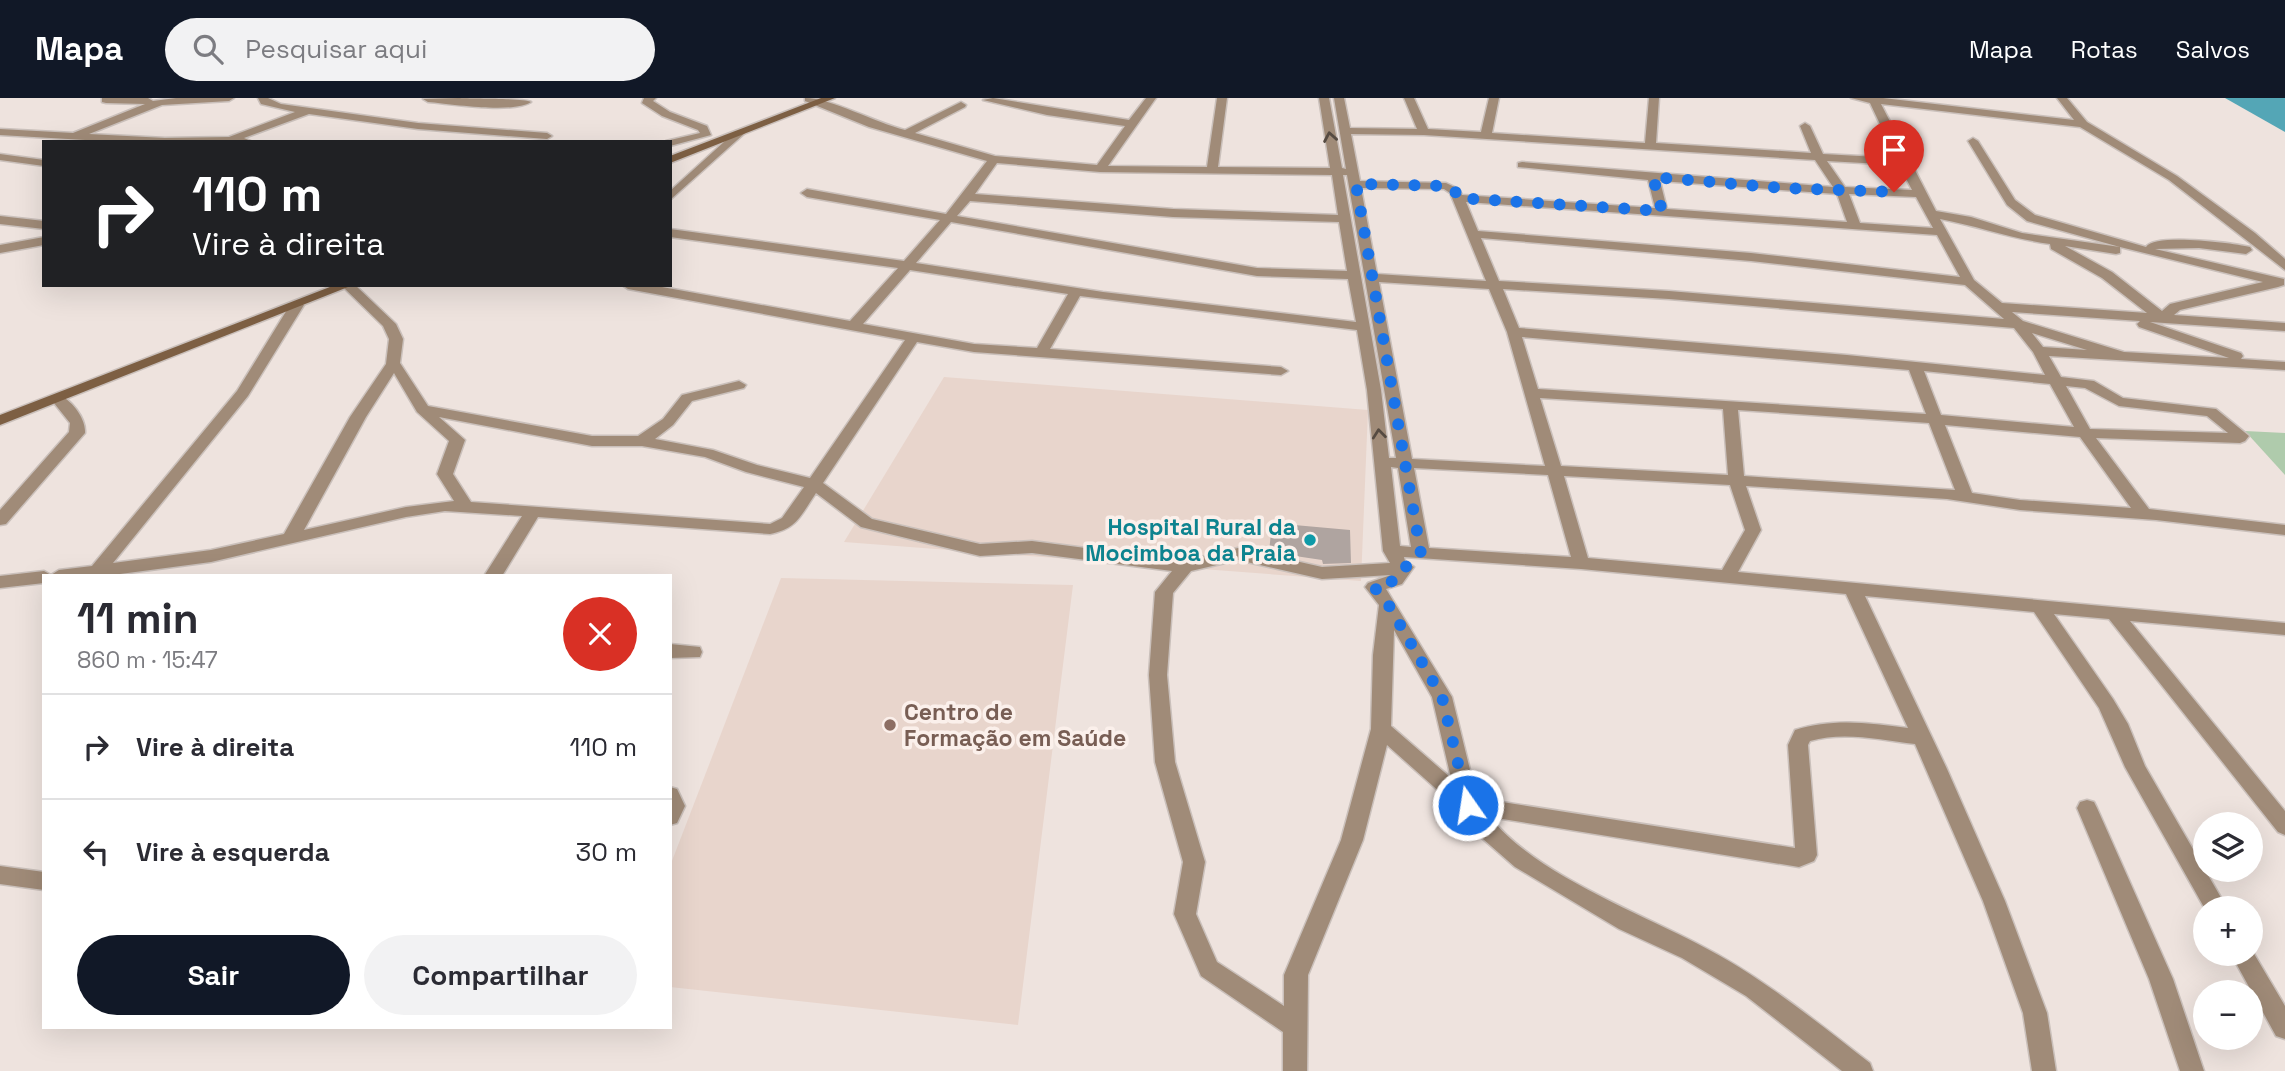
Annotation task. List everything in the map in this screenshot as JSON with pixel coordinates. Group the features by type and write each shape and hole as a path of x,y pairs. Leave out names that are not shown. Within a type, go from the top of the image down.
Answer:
{"street":[{"path":"106,100 229,98"},
{"path":"263,98 265,102 279,107 456,130 547,136"},
{"path":"430,98 428,99 526,102"},
{"path":"651,98 646,101 655,109 703,128 706,135 672,143"},
{"path":"1100,169 1151,98"},
{"path":"1212,170 1222,98"},
{"path":"1324,98 1346,219 1398,560 1396,580 1374,587 1388,604 1442,697 1468,805"},
{"path":"1339,98 1421,554"},
{"path":"1409,98 1424,132"},
{"path":"1486,136 1494,98"},
{"path":"1650,145 1654,98"},
{"path":"2062,98 2083,124 2173,178 2251,236 2285,266"},
{"path":"672,159 817,99"},
{"path":"672,151 817,99 905,134 994,159 1100,169 1336,172 1355,178 1446,186 1455,191 1514,332 1581,564"},
{"path":"1865,99 2083,124"},
{"path":"1865,99 1969,282 2001,307 2039,351 2085,433 2144,514"},
{"path":"74,136 162,100"},
{"path":"988,100 1047,112 1132,124"},
{"path":"905,134 961,105"},
{"path":"233,140 309,111"},
{"path":"1805,126 1818,156 1841,190 1855,226"},
{"path":"453,140 461,134 456,130"},
{"path":"1346,131 1424,132 1903,162"},
{"path":"0,132 147,140"},
{"path":"672,195 740,133"},
{"path":"1371,278 1670,295 2018,324 2126,355 2157,345 2165,322 2175,307 2279,282 2134,250 2031,218 2011,202 1973,141"},
{"path":"0,157 42,163"},
{"path":"854,325 967,197 994,159"},
{"path":"1522,165 1653,177 1920,194"},
{"path":"1653,177 1662,211"},
{"path":"807,193 1256,272 1353,275"},
{"path":"967,197 1172,213 1346,219"},
{"path":"1458,198 1941,232"},
{"path":"1931,214 1971,221 2058,247 2107,275 2165,322 2201,344 2258,364 2285,355"},
{"path":"0,220 42,225"},
{"path":"672,233 905,265 1076,292 1363,327"},
{"path":"1473,234 1751,257 1969,282"},
{"path":"2038,240 2134,250 2158,245 2196,247 2204,244 2246,250"},
{"path":"0,249 42,241"},
{"path":"0,420 57,398 77,385 322,287"},
{"path":"0,410 77,385 342,287"},
{"path":"290,539 358,416 393,364 396,339 389,324 349,287"},
{"path":"639,287 974,348 1281,371"},
{"path":"1041,353 1076,292"},
{"path":"97,571 243,393 297,305"},
{"path":"2001,307 2114,314 2165,322 2285,327"},
{"path":"1514,332 1914,365 2094,385 2119,402 2211,412 2241,436 2085,433 1933,418 1532,393"},
{"path":"74,574 211,556 406,512 445,506 770,529 781,527 788,522 913,338"},
{"path":"2039,351 2285,366"},
{"path":"393,364 404,372 422,409 457,440 445,474 466,507"},
{"path":"1914,365 1966,498"},
{"path":"642,441 668,422 687,398 739,385"},
{"path":"0,520 77,433 78,422 57,398"},
{"path":"1727,577 1752,530 1735,480 1730,405"},
{"path":"422,409 592,441 642,441 708,453 752,469 814,484 867,523 980,550 1032,547 1185,567 1238,554 1322,573 1421,554 1581,564 2285,629"},
{"path":"1382,461 1735,480 2144,514 2285,530"},
{"path":"495,574 533,511"},
{"path":"1185,567 1164,592 1158,675 1164,762 1194,862 1185,914 1209,969 1294,1026"},
{"path":"0,582 42,578"},
{"path":"1853,589 1994,901 2035,1013 2044,1071"},
{"path":"1295,1071 1296,975 1352,840 1381,729 1382,655 1388,604"},
{"path":"2040,607 2112,713 2135,767 2209,896"},
{"path":"2115,614 2285,826"},
{"path":"672,651 693,652"},
{"path":"1381,729 1468,805 1490,833 1522,861 1628,922 1690,951 1754,988 1861,1071"},
{"path":"1468,805 1799,858 1806,855 1798,745 1802,735 1815,730 1835,729 1922,737"},
{"path":"2087,808 2161,979 2192,1071"},
{"path":"0,875 42,881"},
{"path":"2249,966 2285,1028"}],"shaded area":[{"path":"944,377 1368,410 1361,581 844,542"},
{"name":"Centro de Formação em Saúde","path":"781,578 1073,585 1018,1025 672,987 672,861"}],"green space":[{"path":"2245,431 2285,433 2285,475"}],"water":[{"path":"2225,98 2285,98 2285,132"}],"building":[{"name":"Hospital Rural da Mocimboa da Praia","path":"1272,523 1350,530 1351,563 1323,564 1322,560 1269,552"}],"place":[{"name":"Hospital Rural da Mocimboa da Praia","path":"1310,540"},
{"name":"Centro de Formação em Saúde","path":"890,725"}],"route":[{"path":"1468,805 1442,697 1388,604 1374,587 1396,580 1403,569 1421,554 1356,184 1446,186 1451,187 1458,198 1662,211 1653,177 1782,188 1894,192"}]}
